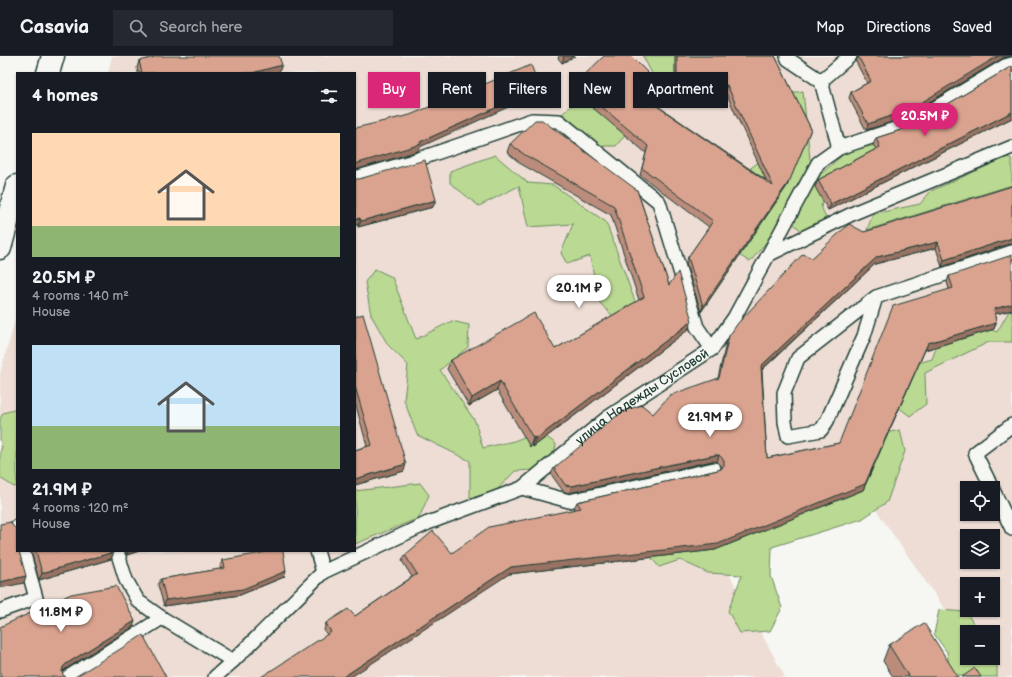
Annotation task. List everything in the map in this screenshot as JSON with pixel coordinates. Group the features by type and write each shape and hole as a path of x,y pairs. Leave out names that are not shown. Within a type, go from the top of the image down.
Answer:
{"main road":[{"path":"48,72 53,56"},
{"path":"0,248 16,190"}],"lane":[{"path":"787,56 788,59 821,81 839,148"},
{"path":"821,81 850,56"},
{"name":"улица Надежды Сусловой","path":"215,677 323,572 428,523 522,488 607,418 712,349 734,318 818,163 839,148 895,129 920,117 1005,66 1012,64"},
{"path":"356,178 410,162 532,120 559,121 659,202 697,327 712,349"},
{"path":"768,255 856,212 1012,147"},
{"path":"876,297 864,336 827,421 821,430 788,436 785,422 784,393 798,358 876,297 1012,252"},
{"path":"988,481 975,453 1012,424"},
{"path":"522,488 569,501 714,469"},
{"path":"1000,505 1012,529"},
{"path":"0,611 36,598 23,552"},
{"path":"117,552 126,580 138,601 162,618 233,661"},
{"path":"317,552 323,572"},
{"path":"68,677 162,618"}],"shaded area":[{"path":"112,56 1012,56 1012,677 992,677 992,665 1000,665 1000,625 960,625 960,631 863,491 716,550 785,677 0,677 0,374 16,317 16,552 356,552 356,72 108,72"}],"green space":[{"path":"643,56 687,56 686,72 651,72"},
{"path":"803,91 810,159 822,173 846,152 892,141 821,205 831,233 813,241 781,213 772,235 750,262 728,248 737,179 776,148 773,96"},
{"path":"569,108 621,108 639,118 616,146 576,146 562,114"},
{"path":"495,155 528,183 553,185 606,222 644,326 632,336 599,302 590,256 567,264 561,253 573,224 528,227 519,186 479,206 450,183 450,171"},
{"path":"1007,157 1012,159 1012,185 867,230 873,214 920,204 931,191"},
{"path":"375,269 392,277 416,339 452,321 469,325 468,347 440,370 475,421 483,448 514,441 539,431 556,444 552,469 515,471 495,492 470,498 470,461 417,435 404,400 408,365 388,345 371,315 365,282"},
{"path":"1012,306 1012,342 989,342 925,373 926,404 910,416 894,404 892,371 932,359 948,315 997,332"},
{"path":"16,409 16,486 14,487 0,478 0,452 2,447 0,439 0,419 3,413"},
{"path":"900,430 905,451 887,502 862,519 772,547 771,576 782,608 770,631 740,633 728,611 742,575 708,573 680,560 659,567 641,545 881,434"},
{"path":"420,483 429,495 419,518 356,544 356,491"},
{"path":"939,610 960,612 960,617 969,617 974,625 960,625 960,665 997,665 997,677 967,677 950,673 947,652 934,634"}],"building":[{"path":"159,56 279,56 282,65 256,72 142,72 139,61"},
{"path":"604,56 631,56 647,72 633,72 633,108 660,108 773,186 728,87 728,72 677,72 677,56 775,56 811,129 790,180 703,306 688,257 713,221 642,168 648,146 603,108 625,108 625,72 587,72"},
{"path":"858,56 998,56 919,104 868,124 851,92 871,81"},
{"path":"531,65 534,72 514,72"},
{"path":"1012,66 1012,112 831,204 818,180 880,147 876,138 901,130 926,117"},
{"path":"494,80 494,108 496,108 420,142 421,144 356,164 356,128 410,115 428,108 486,108 486,84"},
{"path":"535,120 542,120 637,190 669,285 678,272 692,321 536,439 535,437 533,438 500,381 472,398 451,360 534,313 555,349 644,297 614,206 525,155 510,144"},
{"path":"425,160 436,200 361,221 360,218 356,219 356,179"},
{"path":"1012,186 1012,238 944,260 938,242 877,257 761,366 767,458 839,443 893,306 953,288 949,276 1012,255 1012,304 994,309 996,323 928,343 865,484 718,544 511,567 343,677 261,677 331,632 326,623 348,609 355,616 417,574 405,555 433,531 452,553 489,527 581,508 577,502 721,469 724,465 724,461 719,455 715,455 572,486 565,485 554,468 614,418 626,410 642,405 653,414 670,395 719,378 729,336 738,323 803,254 812,258 849,224 864,232"},
{"path":"363,314 406,464 356,479 356,450 372,445 356,389 356,317"},
{"path":"11,522 16,529 16,552 19,552 26,576 0,582 0,524"},
{"path":"36,552 114,552 42,573"},
{"path":"267,552 283,552 286,571 243,589 166,600 161,579 225,568 223,560"},
{"path":"116,586 135,621 66,664 62,671 63,675 66,677 0,677 0,627 71,594"},
{"path":"924,623 958,677 909,677 889,645"},
{"path":"143,635 166,677 75,677"},
{"path":"975,668 981,677 962,677"}]}
